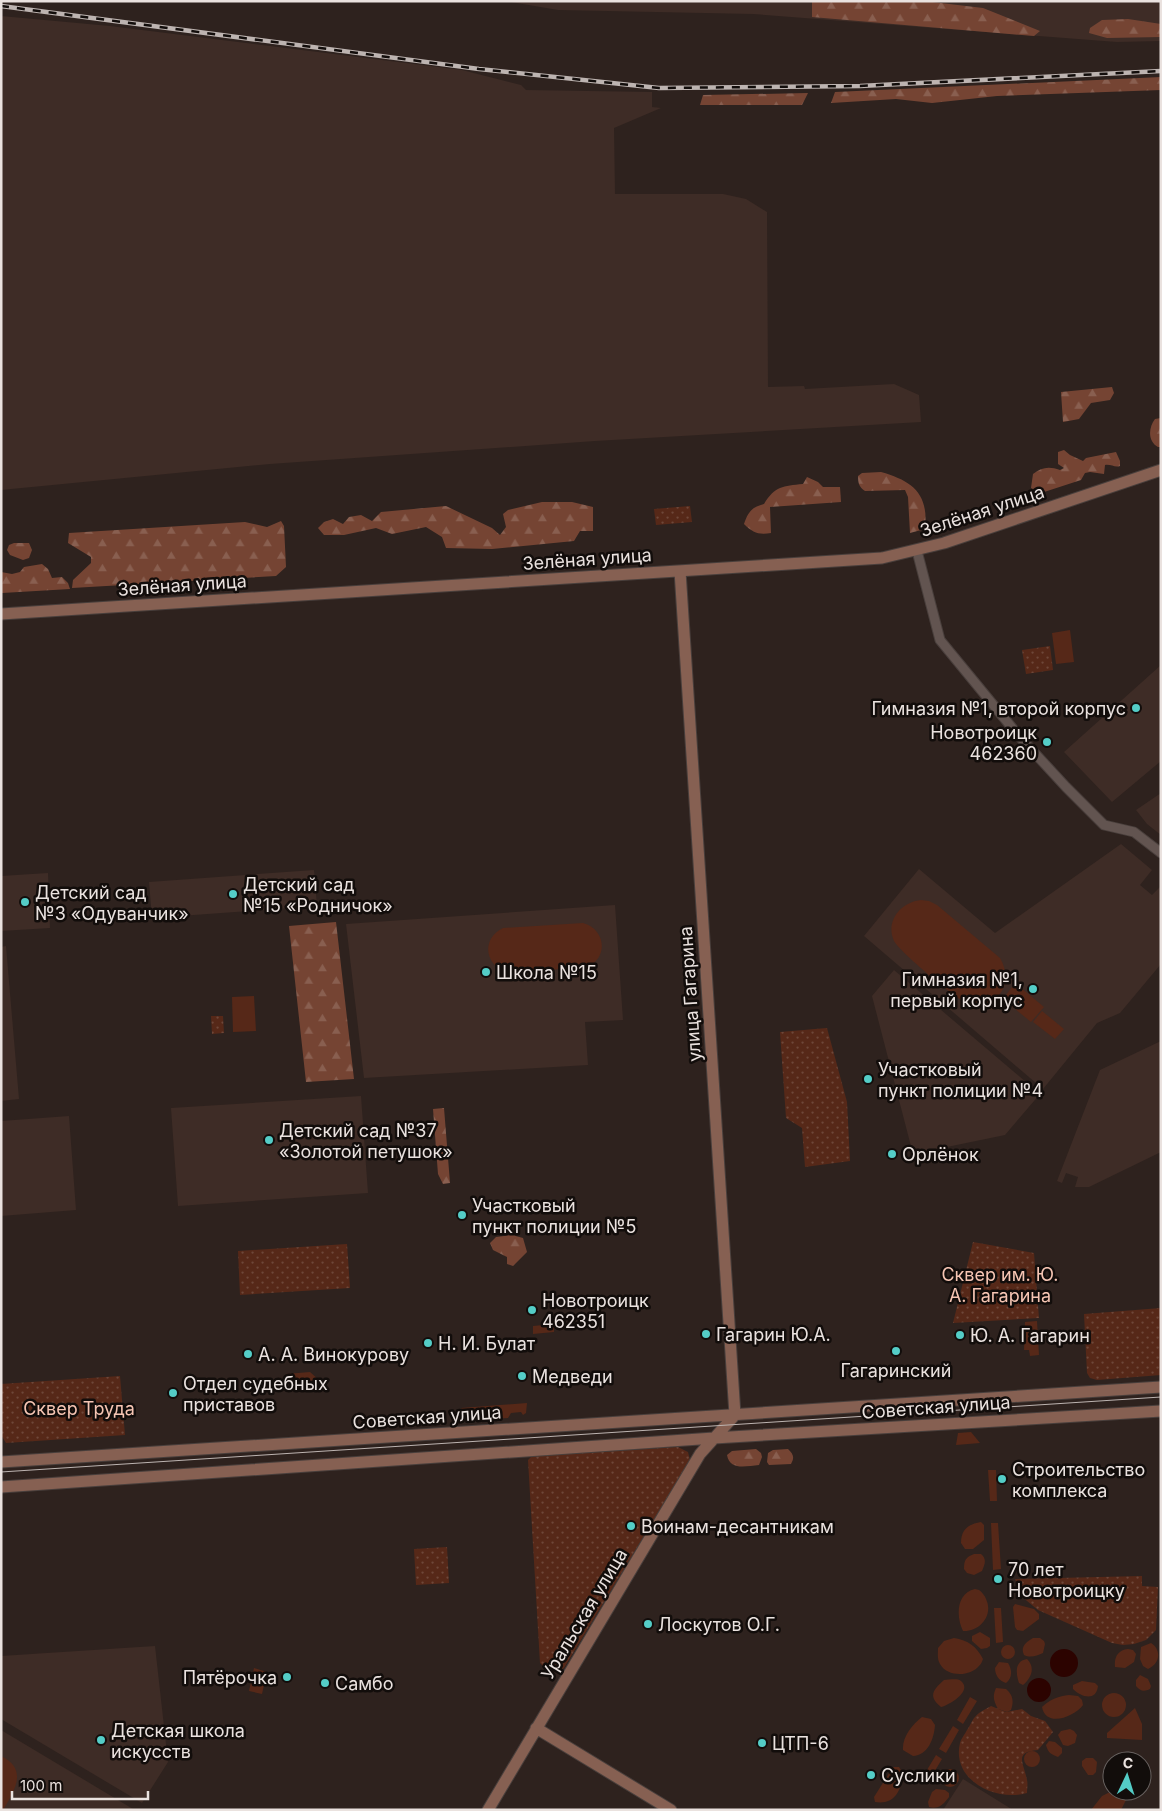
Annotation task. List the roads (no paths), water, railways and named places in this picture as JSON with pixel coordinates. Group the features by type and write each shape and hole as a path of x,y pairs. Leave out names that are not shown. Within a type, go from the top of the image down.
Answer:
{"main road":[{"name":"Зелёная улица","path":"1,614 882,558 917,551 991,528 1161,470"},
{"name":"улица Гагарина","path":"680,571 735,1415"},
{"name":"Советская улица","path":"1,1462 1161,1387"},
{"name":"Советская улица","path":"1,1487 714,1438 1161,1411"},
{"path":"714,1438 735,1415"},
{"name":"Уральская улица","path":"488,1810 700,1454 714,1438"},
{"path":"536,1728 671,1810"}],"street":[{"path":"917,551 940,640 945,647 1018,736 1066,788 1104,825 1134,832 1161,853"}],"tram line":[{"path":"1,1472 1161,1397"}],"railway":[{"path":"1,6 479,69 659,88 860,86 1161,71"}],"place":[{"name":"Гимназия №1, второй корпус","path":"1136,708"},
{"name":"Новотроицк 462360","path":"1047,742"},
{"name":"Детский сад №15 «Родничок»","path":"233,894"},
{"name":"Детский сад №3 «Одуванчик»","path":"25,902"},
{"name":"Школа №15","path":"486,972"},
{"name":"Гимназия №1, первый корпус","path":"1033,989"},
{"name":"Участковый пункт полиции №4","path":"868,1079"},
{"name":"Детский сад №37 «Золотой петушок»","path":"269,1140"},
{"name":"Орлёнок","path":"892,1154"},
{"name":"Участковый пункт полиции №5","path":"462,1215"},
{"name":"Новотроицк 462351","path":"532,1310"},
{"name":"Гагарин Ю.А.","path":"706,1334"},
{"name":"Ю. А. Гагарин","path":"960,1335"},
{"name":"Н. И. Булат","path":"428,1343"},
{"name":"Гагаринский","path":"896,1351"},
{"name":"А. А. Винокурову","path":"248,1354"},
{"name":"Медведи","path":"522,1376"},
{"name":"Отдел судебных приставов","path":"173,1393"},
{"name":"Строительство комплекса","path":"1002,1479"},
{"name":"Воинам-десантникам","path":"631,1526"},
{"name":"70 лет Новотроицку","path":"998,1579"},
{"name":"Лоскутов О.Г.","path":"648,1624"},
{"name":"Пятёрочка","path":"287,1677"},
{"name":"Самбо","path":"325,1683"},
{"name":"Детская школа искусств","path":"101,1740"},
{"name":"ЦТП-6","path":"762,1743"},
{"name":"Суслики","path":"871,1775"}],"park label":[{"name":"Сквер им. Ю. А. Гагарина","path":"1000,1284"},
{"name":"Сквер Труда","path":"79,1408"}]}
